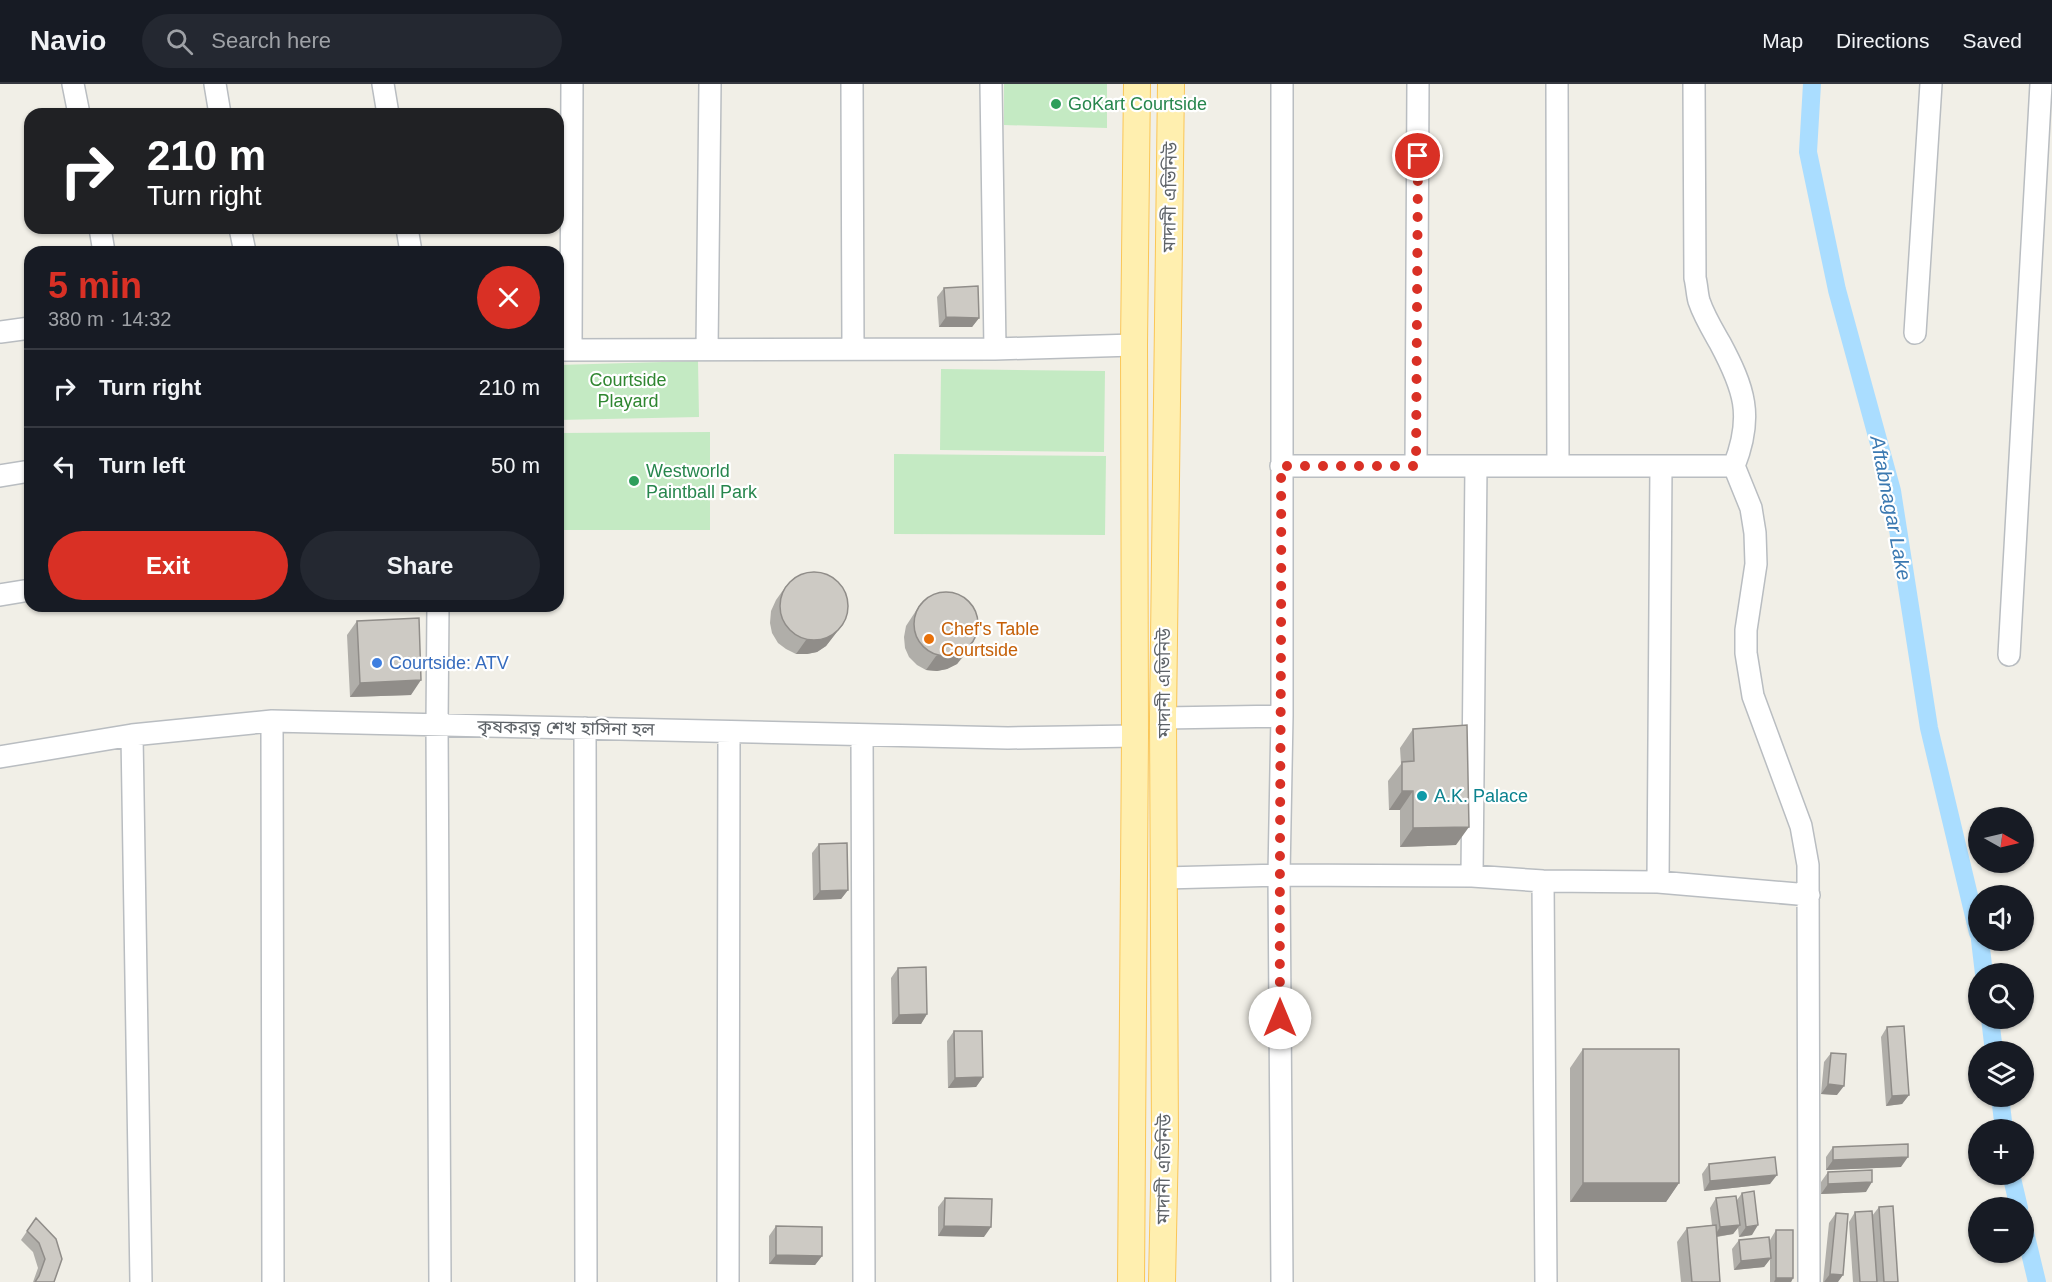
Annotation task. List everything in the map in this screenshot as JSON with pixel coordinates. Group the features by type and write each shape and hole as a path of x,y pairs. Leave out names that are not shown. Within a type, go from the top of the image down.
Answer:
{"main road":[{"name":"মাদানী এভিনিউ","path":"1131,1282 1137,84"},
{"name":"মাদানী এভিনিউ","path":"1162,1282 1165,1141 1163,718 1171,84"},
{"path":"1134,345 1168,341"},
{"path":"1135,551 1165,549"}],"street":[{"path":"74,84 78,108"},
{"path":"214,84 219,108"},
{"path":"382,84 387,108"},
{"path":"572,84 565,350 995,349 1134,345"},
{"path":"707,350 710,84"},
{"path":"852,84 853,348"},
{"path":"991,84 995,349"},
{"path":"1281,84 1282,716 1279,875 1282,1282"},
{"path":"1416,466 1418,84"},
{"path":"1557,84 1558,466"},
{"path":"1694,84 1695,278 1708,322 1733,369 1743,396 1746,422 1742,445 1734,466 1751,508 1755,533 1756,564 1746,630 1746,653 1753,696 1801,826 1808,865 1809,1282"},
{"path":"1915,333 1931,84"},
{"path":"2009,655 2041,84"},
{"path":"0,332 24,329"},
{"path":"1281,466 1734,466"},
{"path":"1472,876 1476,466"},
{"path":"1658,882 1661,466"},
{"path":"0,476 24,472"},
{"path":"0,595 24,591"},
{"path":"438,612 440,1282"},
{"path":"1163,718 1282,716"},
{"path":"272,721 273,1282"},
{"name":"কৃষকরত্ন শেখ হাসিনা হল","path":"0,757 132,735 272,721 1008,738 1135,736"},
{"path":"585,728 586,1282"},
{"path":"728,1282 729,732"},
{"path":"132,735 141,1282"},
{"path":"862,735 864,1282"},
{"path":"1164,878 1279,875 1472,876 1543,881 1658,882 1809,895"},
{"path":"1543,881 1546,1282"}],"green space":[{"name":"GoKart Courtside","path":"1004,84 1107,84 1107,128 1004,125"},
{"name":"Courtside Playard","path":"698,361 699,417 564,420 564,365"},
{"path":"941,369 1105,371 1104,452 940,450"},
{"name":"Westworld Paintball Park","path":"710,432 710,530 564,530 564,433"},
{"path":"894,454 1106,456 1105,535 894,534"}],"building":[{"path":"978,286 979,318 946,317 944,288"},
{"path":"821,572 833,578 842,587 848,599 846,619 838,630 821,640 807,640 790,630 782,619 780,599 790,582 801,574"},
{"path":"940,592 952,592 969,601 976,612 978,624 976,636 969,647 952,656 940,656 928,651 919,642 914,630 914,618 919,606 928,597"},
{"path":"419,618 421,680 360,683 357,621"},
{"name":"A.K. Palace","path":"1467,725 1469,827 1413,828 1413,791 1402,791 1402,762 1414,761 1413,729"},
{"path":"847,843 848,890 820,891 819,844"},
{"path":"926,967 927,1014 899,1015 898,968"},
{"path":"1904,1026 1909,1095 1892,1096 1887,1027"},
{"path":"954,1031 982,1031 983,1077 955,1078"},
{"path":"1583,1049 1679,1049 1679,1183 1583,1183"},
{"path":"1831,1053 1846,1054 1844,1086 1828,1084"},
{"path":"1908,1144 1908,1157 1833,1160 1833,1147"},
{"path":"1775,1157 1777,1175 1710,1181 1709,1164"},
{"path":"1872,1170 1872,1182 1828,1184 1828,1172"},
{"path":"1754,1191 1758,1225 1746,1227 1742,1193"},
{"path":"1736,1196 1740,1225 1720,1227 1716,1198"},
{"path":"945,1198 992,1199 991,1227 944,1226"},
{"path":"1893,1206 1898,1282 1884,1282 1879,1207"},
{"path":"1872,1211 1877,1282 1860,1282 1855,1212"},
{"path":"1836,1213 1848,1214 1843,1275 1830,1274"},
{"path":"36,1218 56,1239 62,1259 54,1282 35,1282 45,1259 39,1243 27,1231"},
{"path":"1716,1225 1720,1282 1692,1282 1687,1228"},
{"path":"776,1226 822,1227 822,1256 776,1255"},
{"path":"1776,1230 1793,1230 1793,1278 1776,1278"},
{"path":"1769,1237 1771,1258 1741,1261 1739,1240"}],"waterway":[{"name":"Aftabnagar Lake","path":"1812,84 1808,152 1837,290 1892,491 1929,728 1968,891"},
{"name":"Aftabnagar Lake","path":"1981,951 1983,963"},
{"name":"Aftabnagar Lake","path":"1991,1029 1993,1041"},
{"name":"Aftabnagar Lake","path":"2001,1107 2003,1119"},
{"name":"Aftabnagar Lake","path":"2014,1185 2016,1197"},
{"name":"Aftabnagar Lake","path":"2032,1263 2037,1282"}],"place":[{"name":"GoKart Courtside","path":"1056,104"},
{"name":"Westworld Paintball Park","path":"634,481"},
{"name":"Chef's Table Courtside","path":"929,639"},
{"name":"Courtside: ATV","path":"377,663"},
{"name":"A.K. Palace","path":"1422,796"}],"route":[{"path":"1280,1018 1281,466 1416,466 1418,156"}]}
